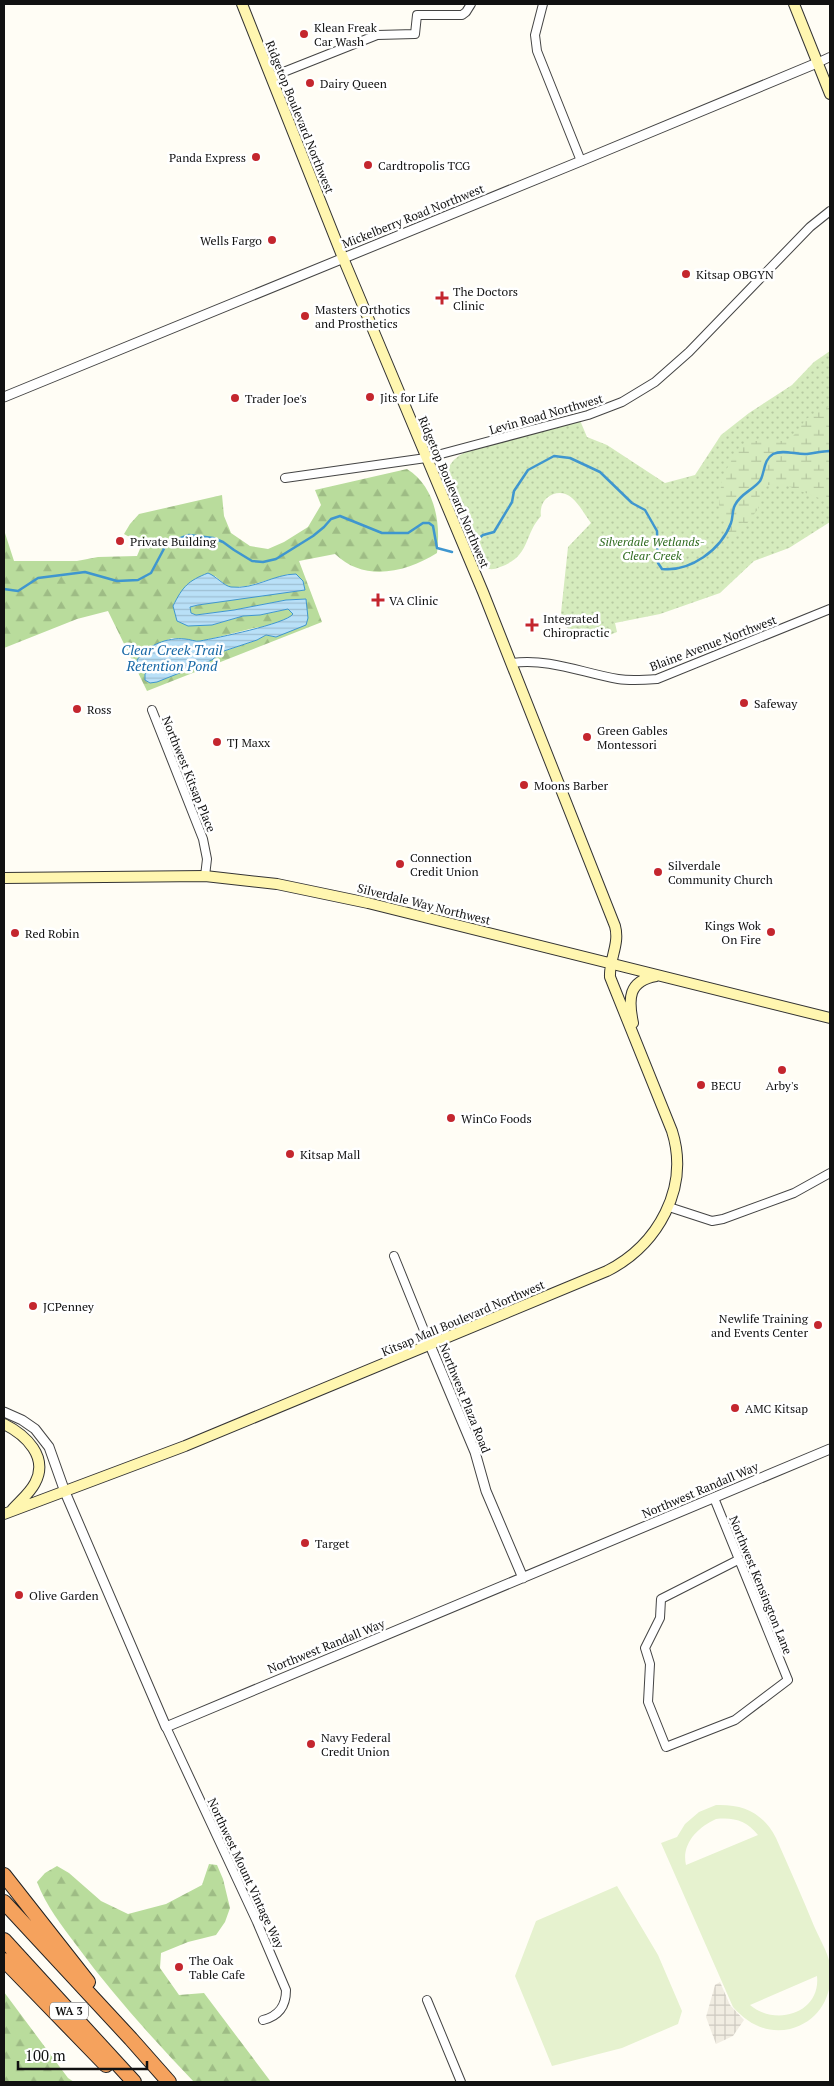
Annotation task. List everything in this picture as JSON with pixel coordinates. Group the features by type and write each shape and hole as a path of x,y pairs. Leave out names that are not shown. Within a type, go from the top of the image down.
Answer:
{"highway":[{"path":"4,1876 131,2038"},
{"name":"WA 3","path":"4,1902 131,2038 169,2082"},
{"name":"WA 3","path":"4,1940 134,2082"},
{"path":"4,1960 124,2082"}],"main road":[{"name":"Ridgetop Boulevard Northwest","path":"242,4 343,258 512,663 615,926 617,938 610,964"},
{"path":"794,4 830,94"},
{"name":"Silverdale Way Northwest","path":"4,878 205,876 277,884 354,900 830,1018"},
{"name":"Kitsap Mall Boulevard Northwest","path":"7,1512 194,1443 575,1285 622,1264 648,1241 669,1207 676,1175 674,1136 611,981 610,964"},
{"path":"638,1046 630,999 637,983 646,978 657,976"},
{"path":"4,1424 26,1438 38,1456 39,1465 39,1474 30,1491 7,1512"}],"street":[{"path":"271,77 377,35 415,34 416,16 462,15 471,4"},
{"path":"543,4 535,35 535,45 581,162"},
{"name":"Mickelberry Road Northwest","path":"4,397 581,162 830,57"},
{"name":"Levin Road Northwest","path":"285,478 426,458 600,412 655,382 688,352 830,210"},
{"name":"Blaine Avenue Northwest","path":"512,663 540,661 619,679 657,679 830,609"},
{"name":"Northwest Kitsap Place","path":"152,710 204,838 207,859 205,876"},
{"path":"669,1207 712,1221 724,1219 794,1193 830,1173"},
{"name":"Northwest Plaza Road","path":"394,1256 475,1452 486,1491 523,1578"},
{"path":"4,1412 22,1420 43,1436 52,1454 65,1492 166,1727"},
{"name":"Northwest Randall Way","path":"166,1727 830,1449"},
{"name":"Northwest Kensington Lane","path":"714,1498 788,1680 735,1720 666,1747 648,1702 650,1664 645,1648 660,1618 661,1599 738,1560"},
{"name":"Northwest Mount Vintage Way","path":"166,1727 257,1922 286,1990 286,2001 281,2011 263,2020"},
{"path":"427,2000 461,2082"}],"green space":[{"name":"Silverdale Wetlands- Clear Creek","path":"830,351 830,522 789,548 754,561 720,593 660,614 615,623 617,632 602,638 587,639 576,635 565,626 561,613 568,547 591,523 575,500 561,493 550,495 543,503 541,516 535,523 522,551 517,557 494,569 487,568 480,561 446,482 450,466 462,454 493,440 579,418 587,437 607,445 665,483 695,475 721,435 749,413 792,385 814,362"},
{"path":"830,406 830,499 824,500 785,485 764,485 760,493 758,509 739,534 726,534 719,504 722,477 739,448 750,441 788,441 806,419"},
{"path":"407,469 424,485 434,506 438,530 437,553 412,566 385,572 359,568 346,563 335,554 299,561 322,622 147,691 108,611 77,619 4,648 4,530 14,561 77,561 98,557 137,556 142,544 124,534 139,514 222,495 224,516 231,533 250,546 268,549 284,542 308,527 321,505 315,490","holes":["289,574 296,574 303,581 304,590 216,601 190,607 191,613 196,615 286,600 306,599 276,637 266,635 221,652 212,660 149,670 148,648 172,638 198,642 268,626 289,619 293,614 288,609 260,615 243,616 212,625 173,606 215,576 229,588 247,586"]},
{"path":"716,1805 744,1808 759,1816 771,1829 776,1838 830,1965 830,1986 823,2005 809,2020 800,2025 782,2030 766,2029 752,2023 733,2007 661,1843 677,1837 685,1824 699,1812","holes":["716,1819 740,1821 749,1826 758,1835 686,1865 686,1850 692,1837 709,1822","817,1976 816,1989 812,1999 795,2013 772,2015 761,2012 750,2005"]},
{"path":"209,1864 217,1865 223,1879 230,1908 225,1922 216,1935 188,1942 161,1953 160,1968 179,1995 204,1993 271,2082 194,2082 163,2050 105,1982 55,1915 37,1882 45,1873 57,1866 69,1873 101,1901 128,1914 166,1904 202,1885"},
{"path":"617,1886 658,1955 682,2011 678,2024 622,2048 552,2066 515,1976 536,1921"},
{"path":"4,1992 68,2078 74,2082 4,2082"}],"shaded area":[{"path":"720,1982 730,2005 744,2020 733,2036 716,2044 706,2017 715,1985"}],"water":[{"name":"Clear Creek Trail Retention Pond","path":"208,573 231,587 248,586 280,576 296,574 303,581 305,590 198,605 190,607 191,613 196,615 286,600 306,599 308,618 306,625 276,637 266,635 221,652 212,660 150,683 145,680 145,674 149,670 148,667 139,665 137,660 146,650 158,643 172,639 198,641 220,637 278,622 293,614 288,609 260,615 243,616 212,625 188,626 177,621 173,606 180,594 191,582"}],"waterway":[{"path":"473,543 483,535 494,532 512,502 514,491 528,470 554,456 570,458 600,472 632,503 645,510 657,531 658,563 662,569 683,567 703,557 720,542 731,523 733,509 737,501 760,481 767,460 773,454 781,452 807,454 830,451"},
{"path":"4,589 18,591 38,578 85,572 117,581 138,580 151,573 167,543 189,535 213,538 223,542 252,561 263,562 276,559 313,536 331,519 340,516 382,533 408,533 423,523 429,523 433,526 437,548 452,552"}],"place":[{"name":"Klean Freak Car Wash","path":"304,34"},
{"name":"Dairy Queen","path":"310,83"},
{"name":"Panda Express","path":"256,157"},
{"name":"Cardtropolis TCG","path":"368,165"},
{"name":"Wells Fargo","path":"272,240"},
{"name":"Kitsap OBGYN","path":"686,274"},
{"name":"The Doctors Clinic","path":"442,298"},
{"name":"Masters Orthotics and Prosthetics","path":"305,316"},
{"name":"Jits for Life","path":"370,397"},
{"name":"Trader Joe's","path":"235,398"},
{"name":"Private Building","path":"120,541"},
{"name":"VA Clinic","path":"378,600"},
{"name":"Integrated Chiropractic","path":"532,625"},
{"name":"Safeway","path":"744,703"},
{"name":"Ross","path":"77,709"},
{"name":"Green Gables Montessori","path":"587,737"},
{"name":"TJ Maxx","path":"217,742"},
{"name":"Moons Barber","path":"524,785"},
{"name":"Connection Credit Union","path":"400,864"},
{"name":"Silverdale Community Church","path":"658,872"},
{"name":"Kings Wok On Fire","path":"771,932"},
{"name":"Red Robin","path":"15,933"},
{"name":"Arby's","path":"782,1070"},
{"name":"BECU","path":"701,1085"},
{"name":"WinCo Foods","path":"451,1118"},
{"name":"Kitsap Mall","path":"290,1154"},
{"name":"JCPenney","path":"33,1306"},
{"name":"Newlife Training and Events Center","path":"818,1325"},
{"name":"AMC Kitsap","path":"735,1408"},
{"name":"Target","path":"305,1543"},
{"name":"Olive Garden","path":"19,1595"},
{"name":"Navy Federal Credit Union","path":"311,1744"},
{"name":"The Oak Table Cafe","path":"179,1967"}]}
